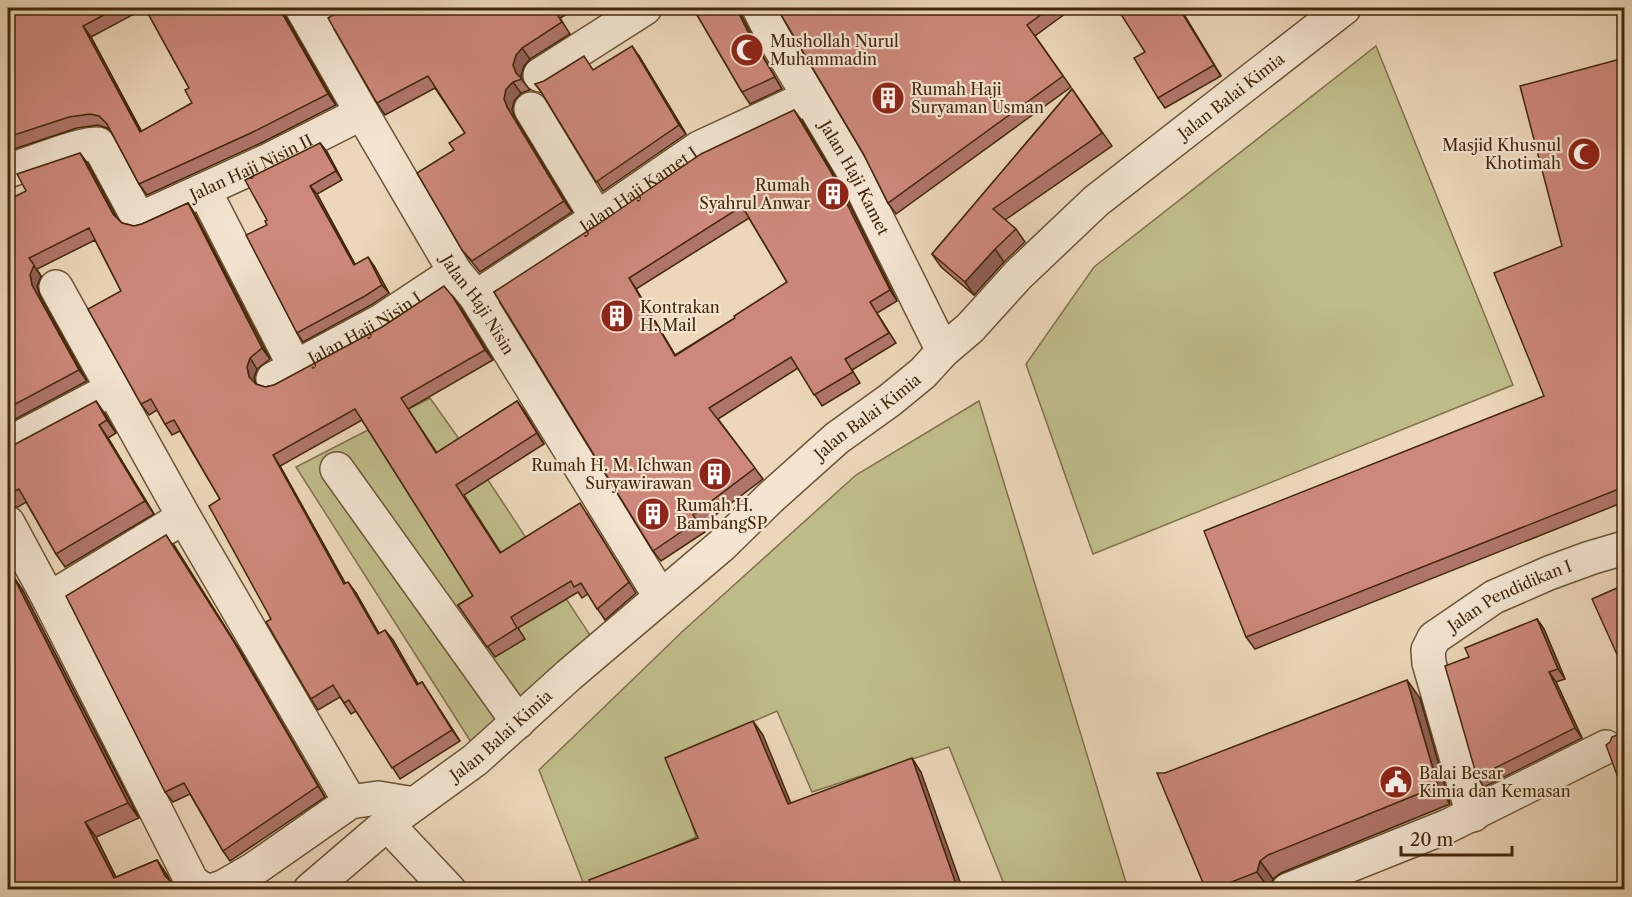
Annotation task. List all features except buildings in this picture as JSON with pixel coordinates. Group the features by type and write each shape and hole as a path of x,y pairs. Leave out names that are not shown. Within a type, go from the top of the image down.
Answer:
{"street":[{"path":"540,75 645,8"},
{"name":"Jalan Haji Kamet","path":"766,10 773,36 855,174 943,351"},
{"name":"Jalan Haji Nisin","path":"315,12 362,113 465,285 660,596"},
{"name":"Jalan Balai Kimia","path":"310,890 387,824 475,760 569,675 722,545 837,438 923,373 943,351 970,328 1018,275 1096,201 1330,12"},
{"name":"Jalan Haji Kamet I","path":"465,285 597,218 699,148 809,97"},
{"path":"531,109 597,218"},
{"name":"Jalan Haji Nisin II","path":"8,171 81,146 98,144 140,218 269,160 362,113"},
{"name":"Jalan Haji Nisin I","path":"204,190 284,373 381,321 465,285"},
{"path":"56,287 184,517 350,802"},
{"path":"8,444 112,389"},
{"path":"337,469 518,722"},
{"path":"49,599 184,517"},
{"path":"8,523 49,599 192,882 204,890"},
{"name":"Jalan Pendidikan I","path":"1473,815 1420,679 1428,650 1434,638 1494,597 1580,562 1624,548"},
{"path":"1288,890 1473,815 1606,747"},
{"path":"213,890 223,887 254,869 350,802 378,798 414,804"},
{"path":"387,824 449,890"}],"shaded area":[{"path":"1376,46 1513,385 1093,554 1026,364 1094,267"},
{"path":"430,398 488,480 592,638 473,745 296,467"},
{"path":"979,401 1128,889 1006,889 949,747 812,792 777,711 672,757 696,837 585,887 539,770 684,630 856,475"}],"place":[{"name":"Mushollah Nurul Muhammadin","path":"747,50"},
{"name":"Rumah Haji Suryaman Usman","path":"888,98"},
{"name":"Masjid Khusnul Khotimah","path":"1584,154"},
{"name":"Rumah Syahrul Anwar","path":"833,194"},
{"name":"Kontrakan H. Mail","path":"617,316"},
{"name":"Rumah H. M. Ichwan Suryawirawan","path":"715,474"},
{"name":"Rumah H. BambangSP","path":"653,514"},
{"name":"Balai Besar Kimia dan Kemasan","path":"1396,782"}]}
